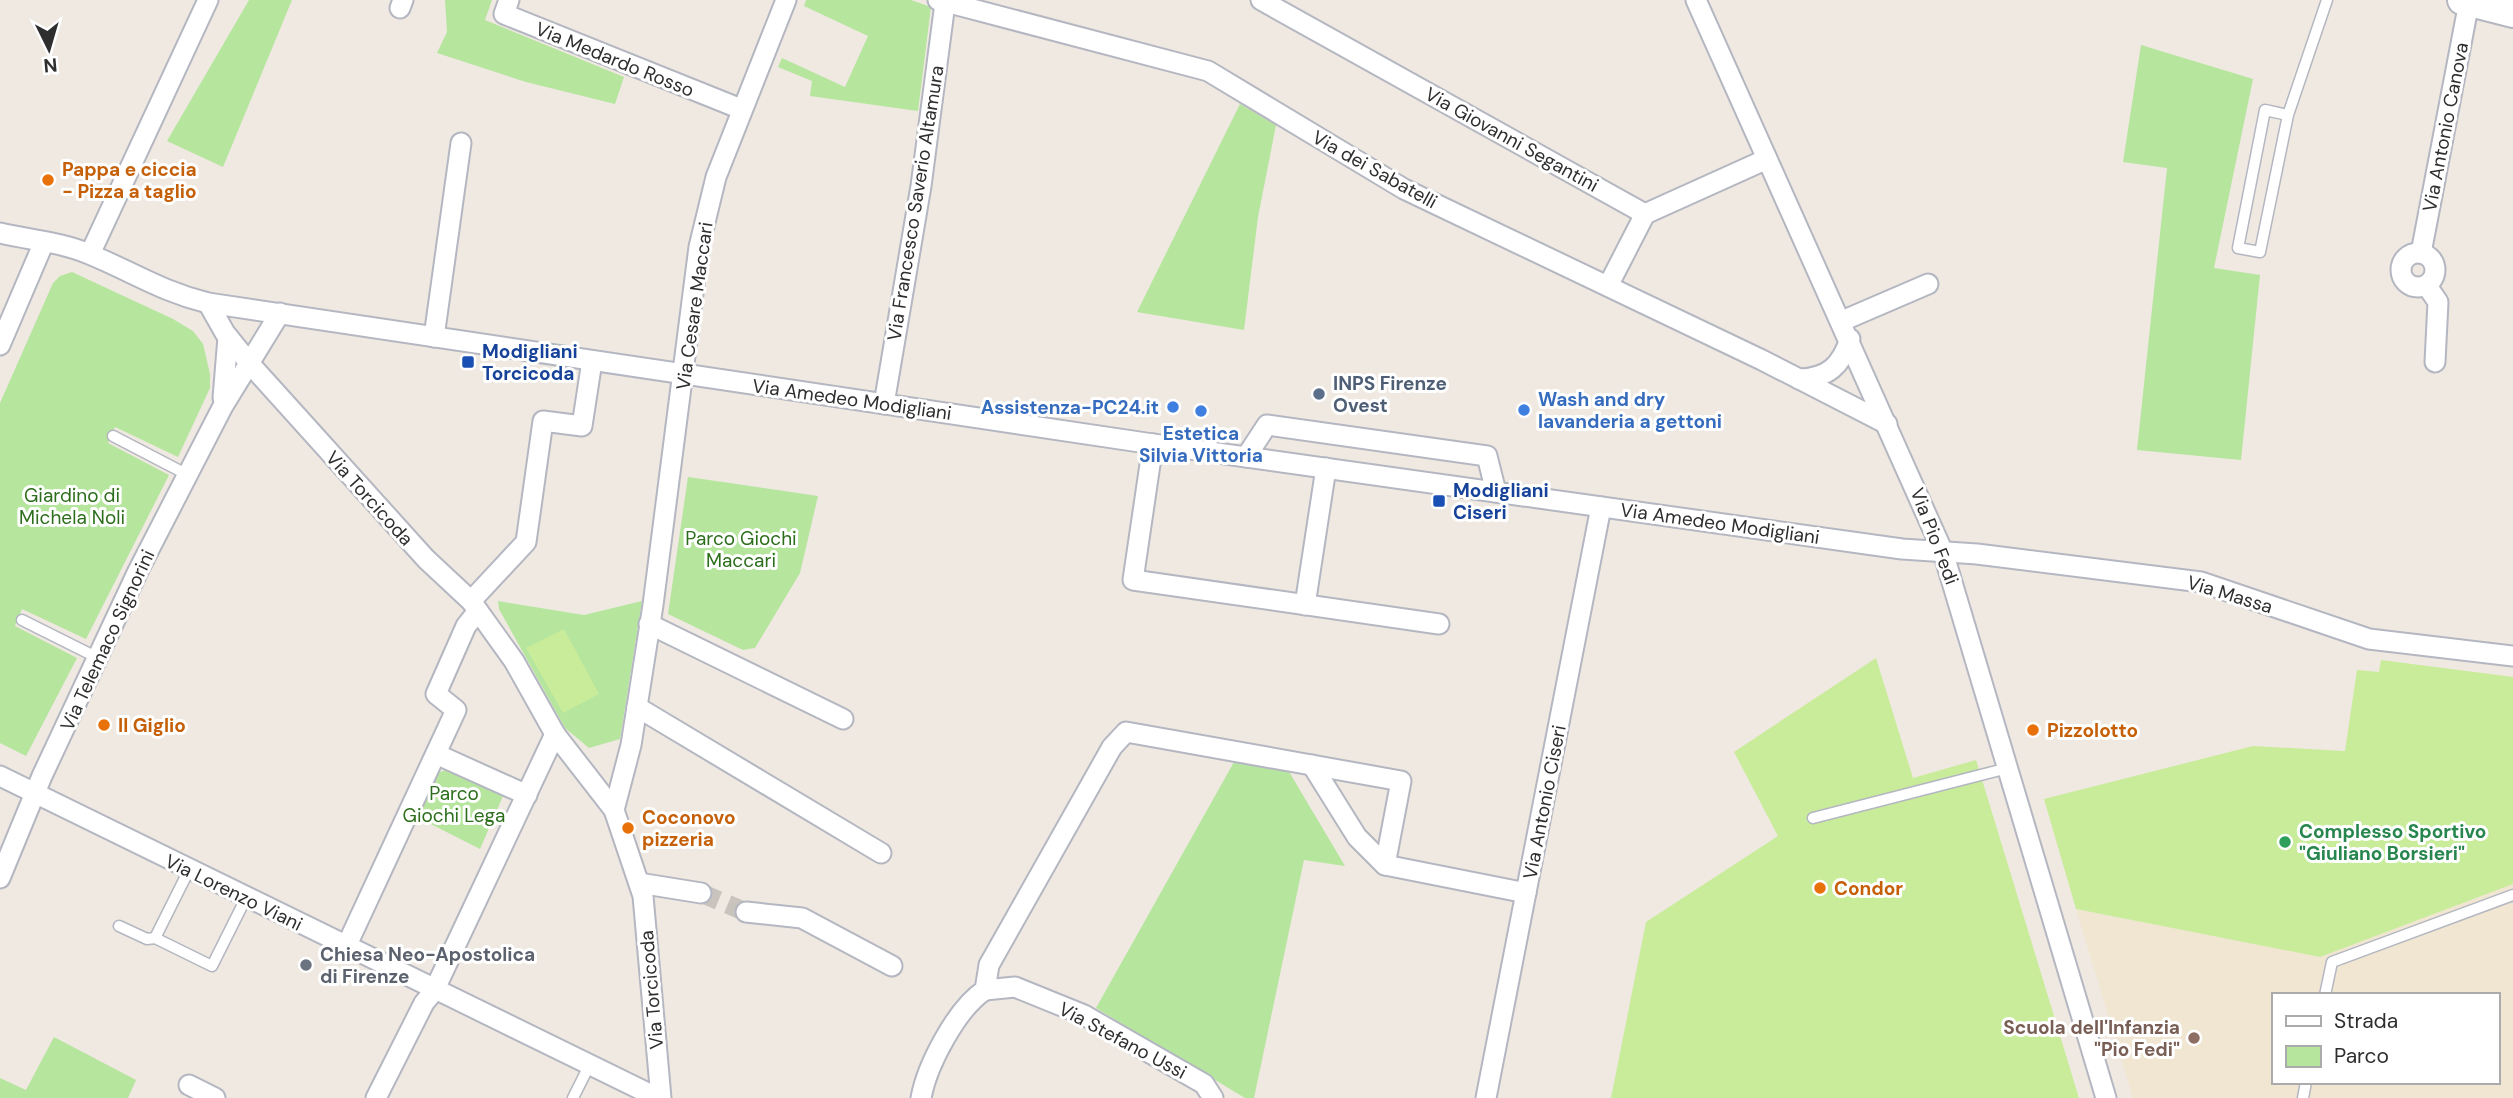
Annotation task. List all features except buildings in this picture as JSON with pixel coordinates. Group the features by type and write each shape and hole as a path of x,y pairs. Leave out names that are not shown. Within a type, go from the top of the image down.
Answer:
{"street":[{"path":"90,254 208,0"},
{"name":"Via Medardo Rosso","path":"509,0 504,14 741,109"},
{"name":"Via Cesare Maccari","path":"614,810 631,744 637,707 684,376 699,247 716,177 786,0"},
{"name":"Via Giovanni Segantini","path":"1261,0 1645,214"},
{"name":"Via Pio Fedi","path":"1696,0 1842,321 1943,552 2106,1098"},
{"name":"Via dei Sabatelli","path":"942,1 1208,71 1404,189 1887,424"},
{"name":"Via Francesco Saverio Altamura","path":"884,404 921,186 942,1"},
{"name":"Via Antonio Canova","path":"2421,253 2466,1 2513,13"},
{"path":"435,337 461,143"},
{"path":"1608,286 1645,214 1767,159"},
{"path":"0,233 90,254 160,289 208,303"},
{"path":"0,345 44,242"},
{"path":"2421,253 2429,256 2435,267 2434,278 2427,286 2408,285 2401,275 2404,259 2421,253"},
{"path":"1842,321 1927,284"},
{"path":"2427,286 2438,302 2435,362"},
{"name":"Via Amedeo Modigliani","path":"208,303 1153,444 1943,552"},
{"name":"Via Torcicoda","path":"208,303 228,337 250,364 426,559 474,606 514,662 555,734 614,810 639,883 659,1098"},
{"name":"Via Telemaco Signorini","path":"0,878 98,657 187,475 223,406 280,313"},
{"name":"Via Telemaco Signorini","path":"223,406 228,337"},
{"path":"1799,379 1813,378 1833,370 1850,339"},
{"path":"346,947 456,709 436,694 474,606 526,542 544,421 582,426 592,361"},
{"path":"1246,457 1268,425 1488,456 1496,492"},
{"path":"1153,444 1133,580 1439,624"},
{"path":"1305,605 1326,468"},
{"name":"Via Antonio Ciseri","path":"1486,1098 1601,507"},
{"name":"Via Massa","path":"1943,552 2201,582 2370,639 2513,656"},
{"path":"649,624 843,719"},
{"path":"637,707 881,853"},
{"path":"921,1098 928,1070 967,1006 985,990 989,965 1112,747 1126,732 1401,782 1385,865"},
{"path":"376,1098 424,1003 434,991 555,734"},
{"path":"436,754 527,795"},
{"path":"1312,765 1357,837 1385,865 1526,893"},
{"name":"Via Lorenzo Viani","path":"0,776 434,991 659,1098"},
{"path":"639,883 701,893"},
{"path":"746,912 802,918 892,966"},
{"name":"Via Stefano Ussi","path":"985,990 1015,987 1084,1015 1204,1084 1213,1098"},
{"path":"189,1085 215,1098"}],"lane":[{"path":"2288,115 2265,110 2238,248 2260,252 2288,115 2327,0"},
{"path":"113,436 187,475"},
{"path":"22,620 98,657"},
{"path":"1813,818 2008,768"},
{"path":"155,938 188,870"},
{"path":"2325,993 2332,962 2513,895"},
{"path":"119,926 147,939 155,938 212,966 246,898"},
{"path":"573,1098 589,1066"}],"shaded area":[{"name":"Scuola dell'Infanzia \"Pio Fedi\"","path":"2513,884 2513,1098 2133,1098 2076,909 2320,957"}],"green space":[{"path":"249,0 292,0 223,167 167,141"},
{"path":"445,0 492,0 485,20 624,77 615,104 526,82 437,53 447,32"},
{"path":"806,0 911,0 931,7 918,111 810,96 812,81 778,67 782,58 845,87 868,36 804,6"},
{"path":"2141,45 2253,79 2214,268 2260,275 2241,460 2137,450 2167,168 2123,162"},
{"path":"1240,104 1276,125 1258,217 1244,330 1137,312"},
{"name":"Giardino di Michela Noli","path":"72,272 193,331 203,344 210,374 210,388 178,457 115,427 108,443 169,475 86,639 22,609 15,626 77,658 26,756 0,743 0,403 53,283 60,276"},
{"name":"Parco Giochi Maccari","path":"688,477 818,496 800,573 755,648 743,650 668,614"},
{"path":"498,601 584,615 642,601 620,739 589,748 565,728 499,609"},
{"path":"564,629 599,694 563,713 526,648"},
{"path":"1876,658 1913,778 1976,760 2079,1098 1611,1098 1646,922 1778,836 1734,752"},
{"name":"Complesso Sportivo \"Giuliano Borsieri\"","path":"2381,660 2513,677 2513,884 2320,957 2076,909 2044,799 2253,746 2345,751 2357,670 2379,672"},
{"path":"1234,762 1288,770 1345,866 1304,860 1254,1098 1245,1098 1096,1008"},
{"name":"Parco Giochi Lega","path":"446,770 503,796 480,849 415,816 434,774"},
{"path":"54,1037 136,1080 128,1098 0,1098 0,1078 26,1090"}],"tunnel":[{"path":"701,893 746,912"}],"place":[{"name":"Pappa e ciccia - Pizza a taglio","path":"48,180"},
{"name":"Modigliani Torcicoda","path":"468,362"},
{"name":"INPS Firenze Ovest","path":"1319,394"},
{"name":"Assistenza-PC24.it","path":"1173,407"},
{"name":"Wash and dry lavanderia a gettoni","path":"1524,410"},
{"name":"Estetica Silvia Vittoria","path":"1201,411"},
{"name":"Modigliani Ciseri","path":"1439,501"},
{"name":"Il Giglio","path":"104,725"},
{"name":"Pizzolotto","path":"2033,730"},
{"name":"Coconovo pizzeria","path":"628,828"},
{"name":"Complesso Sportivo \"Giuliano Borsieri\"","path":"2285,842"},
{"name":"Condor","path":"1820,888"},
{"name":"Chiesa Neo-Apostolica di Firenze","path":"306,965"},
{"name":"Scuola dell'Infanzia \"Pio Fedi\"","path":"2194,1038"}]}
